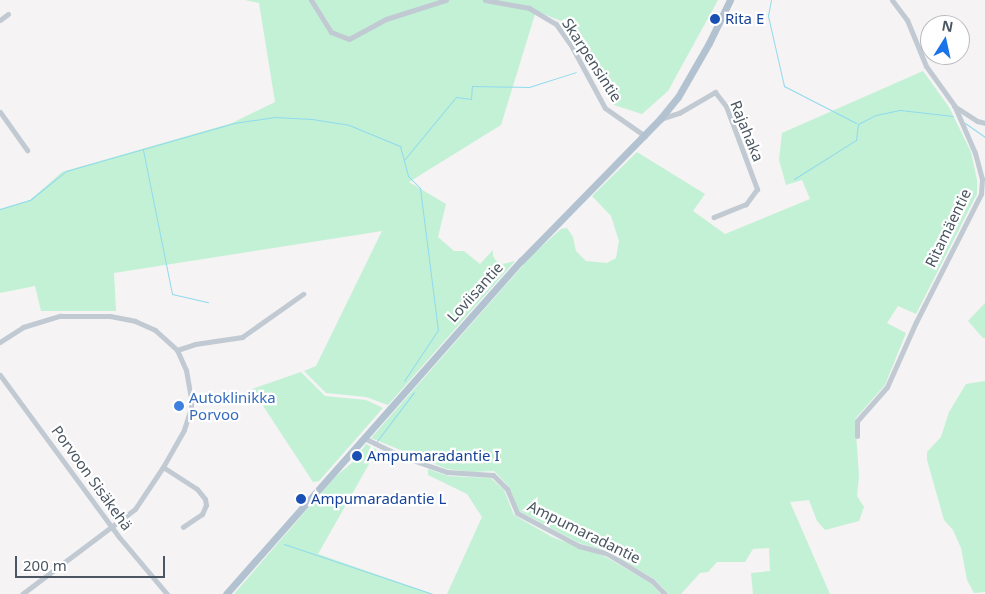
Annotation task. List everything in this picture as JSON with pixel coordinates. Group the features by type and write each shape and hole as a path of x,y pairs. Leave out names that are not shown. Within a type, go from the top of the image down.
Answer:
{"main road":[{"name":"Loviisantie","path":"226,594 560,218 645,136 660,119 678,97 709,44 730,0"}],"street":[{"path":"311,0 331,32 349,39 386,19 446,0"},
{"name":"Skarpensintie","path":"485,0 529,8 556,24 572,47 605,108 645,136"},
{"name":"Ritamäentie","path":"857,436 857,421 887,387 916,322 981,194 982,179 975,153 954,105 926,66 906,20 892,0"},
{"path":"0,20 8,14"},
{"name":"Rajahaka","path":"660,119 679,112 715,92 726,106 757,189 746,204 714,217"},
{"path":"954,105 977,121 985,123"},
{"path":"0,112 27,150"},
{"path":"177,350 195,344 242,337 303,294"},
{"path":"0,342 23,327 47,318 60,316 110,316 124,318 145,325 164,337 177,350 190,386 191,408 184,430 164,467 135,509 22,594"},
{"name":"Porvoon Sisäkehä","path":"0,375 2,384 112,527 167,594"},
{"name":"Ampumaradantie","path":"364,438 401,456 447,472 493,475 506,489 517,513 579,546 608,554 652,581 666,594"},
{"path":"164,467 197,489 205,498 206,505 202,514 183,528"}],"green space":[{"path":"245,0 718,0 668,91 642,114 614,105 566,23 536,11 501,125 409,182 446,204 438,237 454,251 464,251 480,264 493,250 493,256 496,261 503,264 515,261 388,405 366,397 326,393 304,371 316,366 382,231 114,273 116,311 41,311 35,286 0,293 0,209 30,200 62,172 232,123 275,102 259,3"},
{"path":"923,71 949,107 971,152 977,180 977,194 916,314 898,306 887,323 906,333 885,385 855,419 859,476 857,496 864,507 859,521 825,530 817,521 809,500 790,502 830,594 753,594 751,573 770,571 769,548 753,549 745,562 717,562 708,572 700,573 681,594 669,594 654,579 609,552 579,543 519,511 509,487 494,471 473,472 447,469 371,438 533,254 561,229 567,228 573,237 576,251 586,261 607,263 616,258 619,241 611,216 592,196 637,152 705,194 693,211 725,234 810,199 802,180 786,185 779,160 782,133"},
{"path":"985,303 985,338 983,338 968,321"},
{"path":"301,372 325,396 366,400 383,408 319,481 313,482 252,389"},
{"path":"985,381 985,592 974,593 967,580 961,548 953,530 944,520 927,460 927,452 941,437 949,412 966,384"},
{"path":"366,444 377,450 318,554 433,594 234,594 335,477 354,461"},
{"path":"428,469 448,476 491,478 504,490 514,515 552,537 606,557 649,582 661,594 447,594 482,517 467,494 428,475"}],"waterway":[{"path":"771,0 768,16 784,86 856,123"},
{"path":"404,160 456,97 471,99 472,86 529,87 576,72"},
{"path":"794,179 856,140 858,124 876,115 900,110 953,116"},
{"path":"0,209 30,200 66,171 234,123 275,117 312,119 349,125 400,146 408,176 420,188 438,330 404,381"},
{"path":"965,123 985,137"},
{"path":"143,150 172,294 208,302"},
{"path":"377,441 414,392"},
{"path":"284,544 433,594"}],"place":[{"name":"Rita E","path":"715,19"},
{"name":"Autoklinikka Porvoo","path":"179,406"},
{"name":"Ampumaradantie I","path":"357,456"},
{"name":"Ampumaradantie L","path":"301,499"}]}
